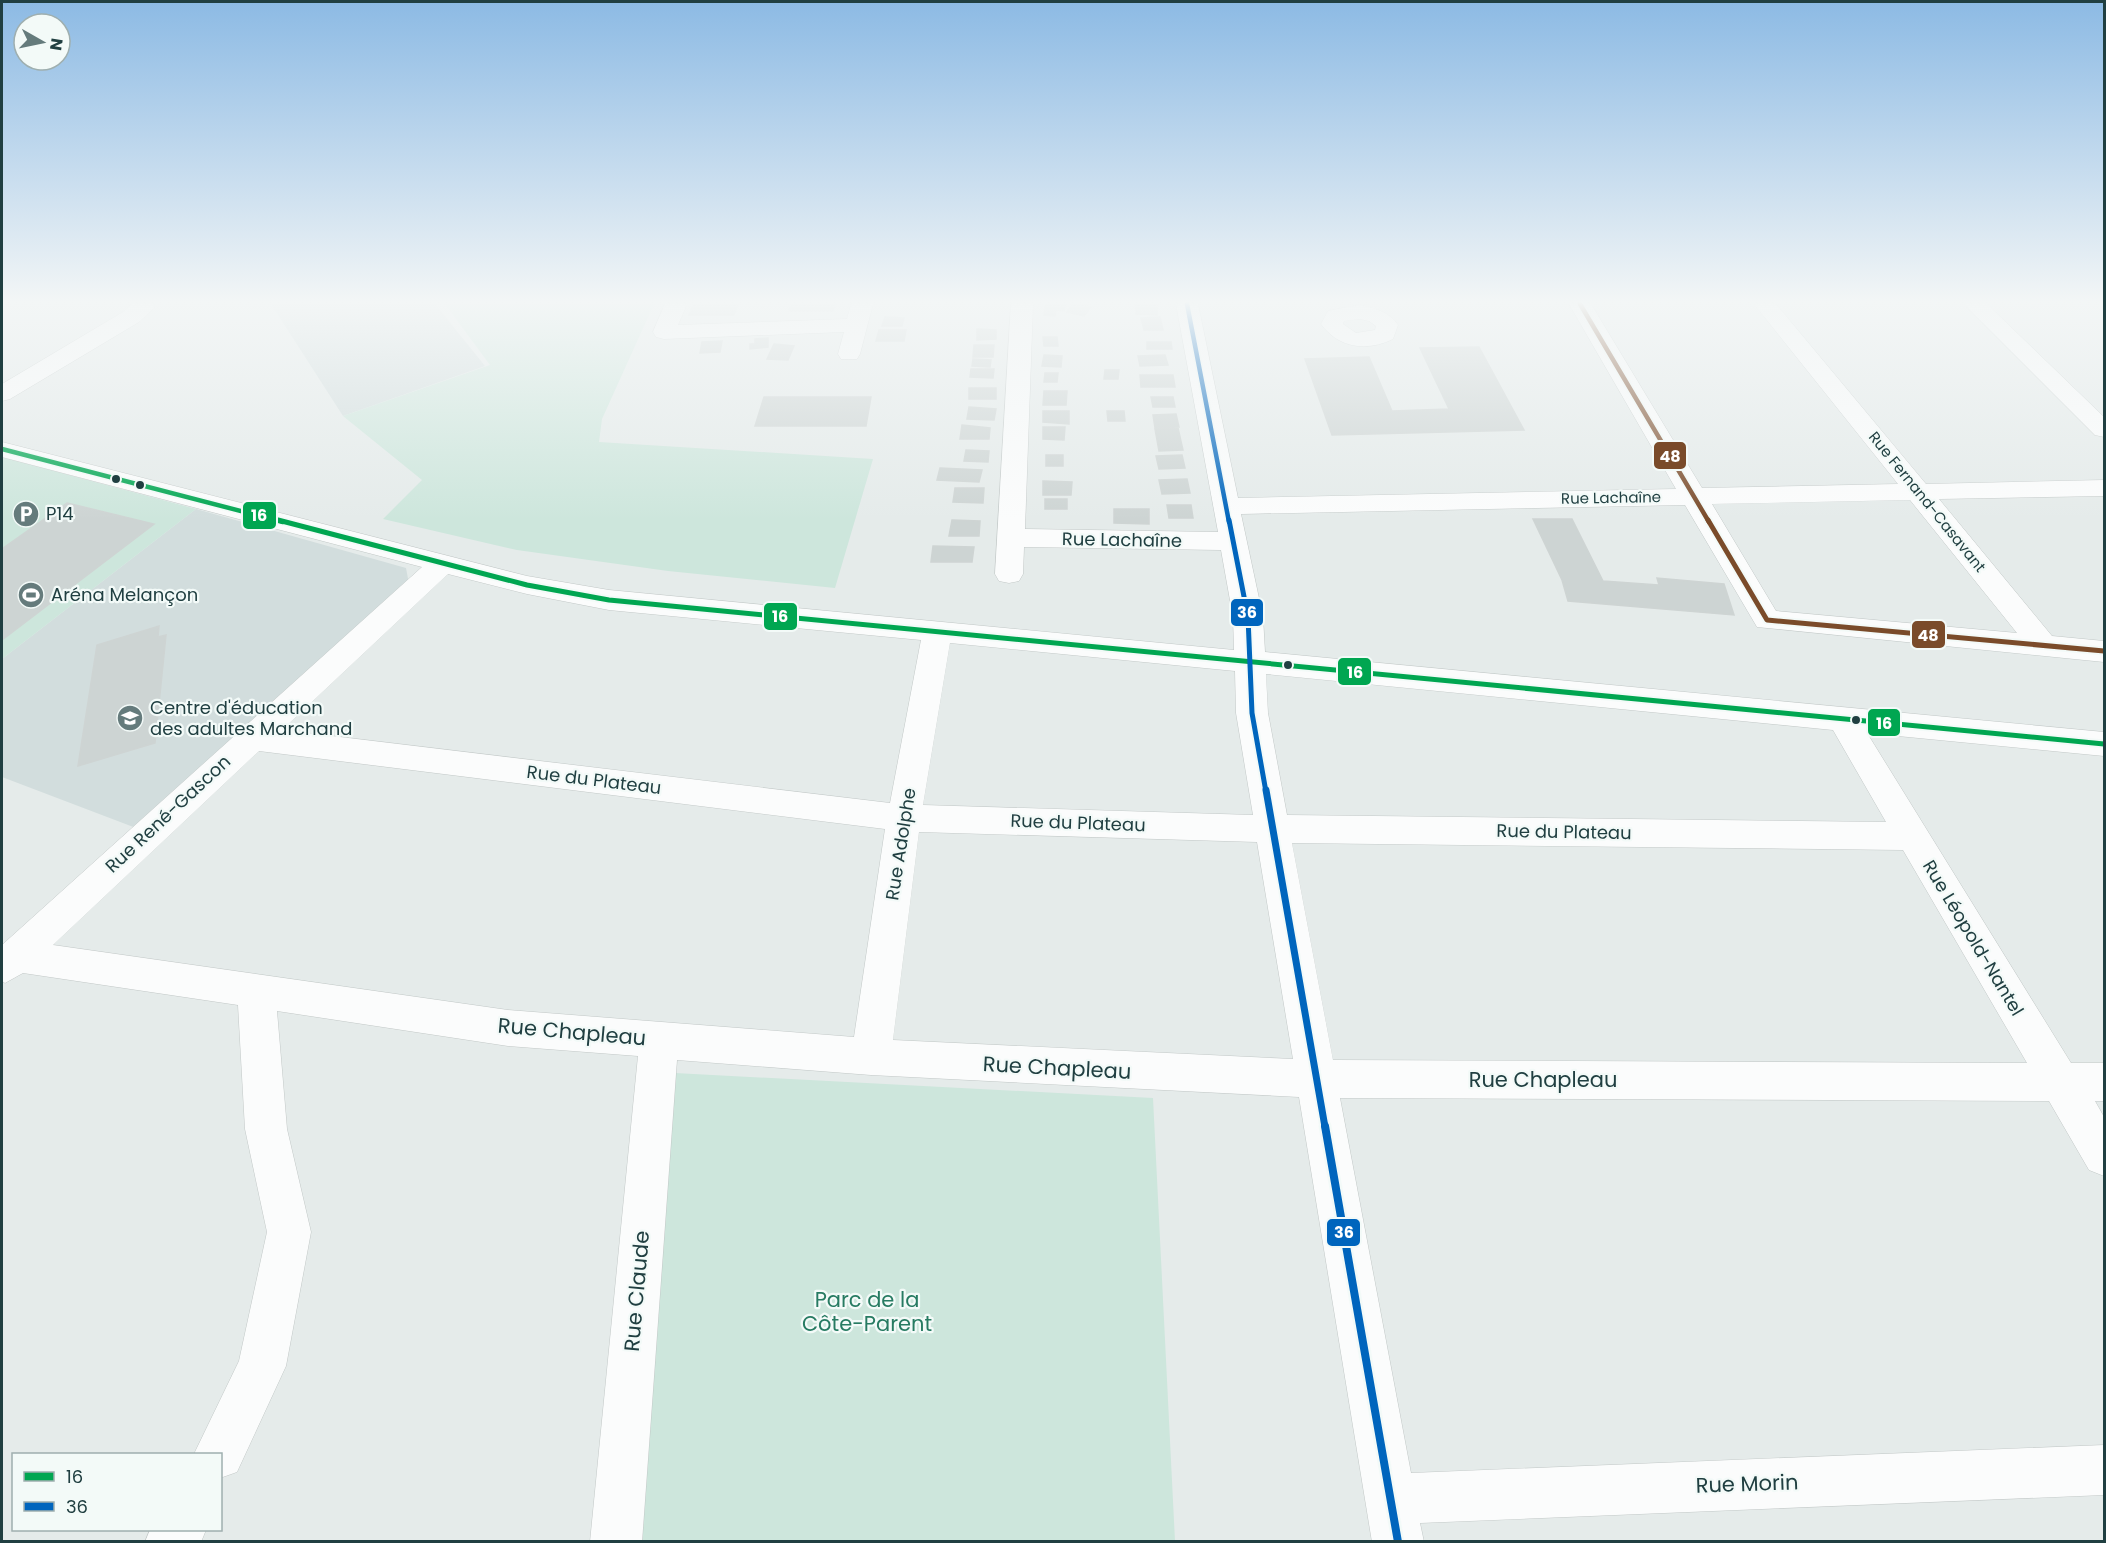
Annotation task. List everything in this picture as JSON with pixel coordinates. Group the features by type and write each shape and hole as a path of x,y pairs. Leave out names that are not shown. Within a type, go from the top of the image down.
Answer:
{"street":[{"path":"2,394 32,376"},
{"path":"1009,574 1019,376"},
{"path":"1201,376 1248,617 1252,712 1394,1520"},
{"path":"1623,376 1767,620 2104,651"},
{"name":"Rue Fernand-Casavant","path":"1824,376 2043,645"},
{"path":"2049,376 2104,430"},
{"path":"2,449 527,585 609,600 2104,744"},
{"name":"Rue Lachaîne","path":"1226,506 2104,488"},
{"name":"Rue Lachaîne","path":"1012,538 1233,541"},
{"name":"Rue René-Gascon","path":"9,963 250,738 443,563"},
{"name":"Rue Adolphe","path":"871,1057 904,818 937,632"},
{"name":"Rue Léopold-Nantel","path":"1843,720 1910,836 2104,1155"},
{"name":"Rue du Plateau","path":"250,738 904,818 1273,829 1910,836"},
{"name":"Rue Chapleau","path":"9,963 256,991 508,1028 871,1057 1092,1070 1317,1079 2104,1082"},
{"path":"220,1453 262,1366 289,1232 266,1129 256,991"},
{"name":"Rue Claude","path":"616,1542 659,1041"},
{"name":"Rue Morin","path":"1394,1520 2104,1470"}],"shaded area":[{"path":"317,376 457,376 343,416"},
{"name":"Centre d'éducation des adultes Marchand","path":"196,509 406,568 409,584 136,828 2,777 2,659"}],"green space":[{"path":"458,376 621,376 602,419 599,442 873,459 835,588 668,571 517,550 383,519 422,480 343,416"},
{"path":"2,457 196,509 2,659"},
{"name":"Parc de la Côte-Parent","path":"656,1072 1153,1098 1175,1541 617,1542"}],"building":[{"path":"970,376 993,376 993,378"},
{"path":"1045,376 1058,376 1057,382 1044,382"},
{"path":"1104,376 1118,376 1118,379 1104,379"},
{"path":"1140,376 1173,376 1175,387 1141,387"},
{"path":"1311,376 1377,376 1392,411 1449,409 1433,376 1495,376 1524,430 1332,435"},
{"path":"969,388 996,388 996,399 969,399"},
{"path":"1044,391 1067,391 1066,405 1043,405"},
{"path":"764,397 871,397 866,426 755,426"},
{"path":"1151,397 1173,397 1175,407 1153,407"},
{"path":"969,407 996,409 994,420 967,419"},
{"path":"1043,411 1069,411 1069,424 1043,422"},
{"path":"1107,411 1124,411 1125,421 1108,421"},
{"path":"1176,414 1179,427 1155,428 1153,415"},
{"path":"962,425 990,428 989,439 960,439"},
{"path":"1043,427 1065,427 1064,440 1043,439"},
{"path":"1178,428 1183,450 1159,451 1155,429"},
{"path":"966,450 989,451 988,462 964,461"},
{"path":"1046,455 1063,455 1063,466 1046,466"},
{"path":"1182,455 1185,468 1159,469 1156,456"},
{"path":"940,468 982,470 979,482 937,480"},
{"path":"1187,479 1190,493 1162,494 1159,480"},
{"path":"1043,481 1072,482 1071,495 1043,495"},
{"path":"955,488 984,488 983,503 953,502"},
{"path":"1045,499 1067,499 1067,509 1045,509"},
{"name":"Aréna Melançon","path":"67,503 154,524 2,640 2,549"},
{"path":"1167,505 1191,505 1193,518 1169,518"},
{"path":"1114,509 1149,509 1149,524 1114,523"},
{"path":"1533,519 1572,519 1603,581 1659,585 1657,578 1724,584 1734,615 1568,601 1562,580"},
{"path":"952,520 980,521 979,536 949,536"},
{"path":"933,546 974,547 972,562 931,562"},
{"path":"159,626 158,637 166,635 155,743 78,766 97,645"}],"transit line":[{"name":"36","path":"1201,376 1248,617 1252,713 1398,1542"},
{"name":"48","path":"1623,376 1767,620 2104,651"},
{"name":"16","path":"2,449 527,585 609,600 2104,744"}],"place":[{"name":"P14","path":"26,514"},
{"name":"Aréna Melançon","path":"31,595"},
{"name":"Centre d'éducation des adultes Marchand","path":"130,718"}]}
